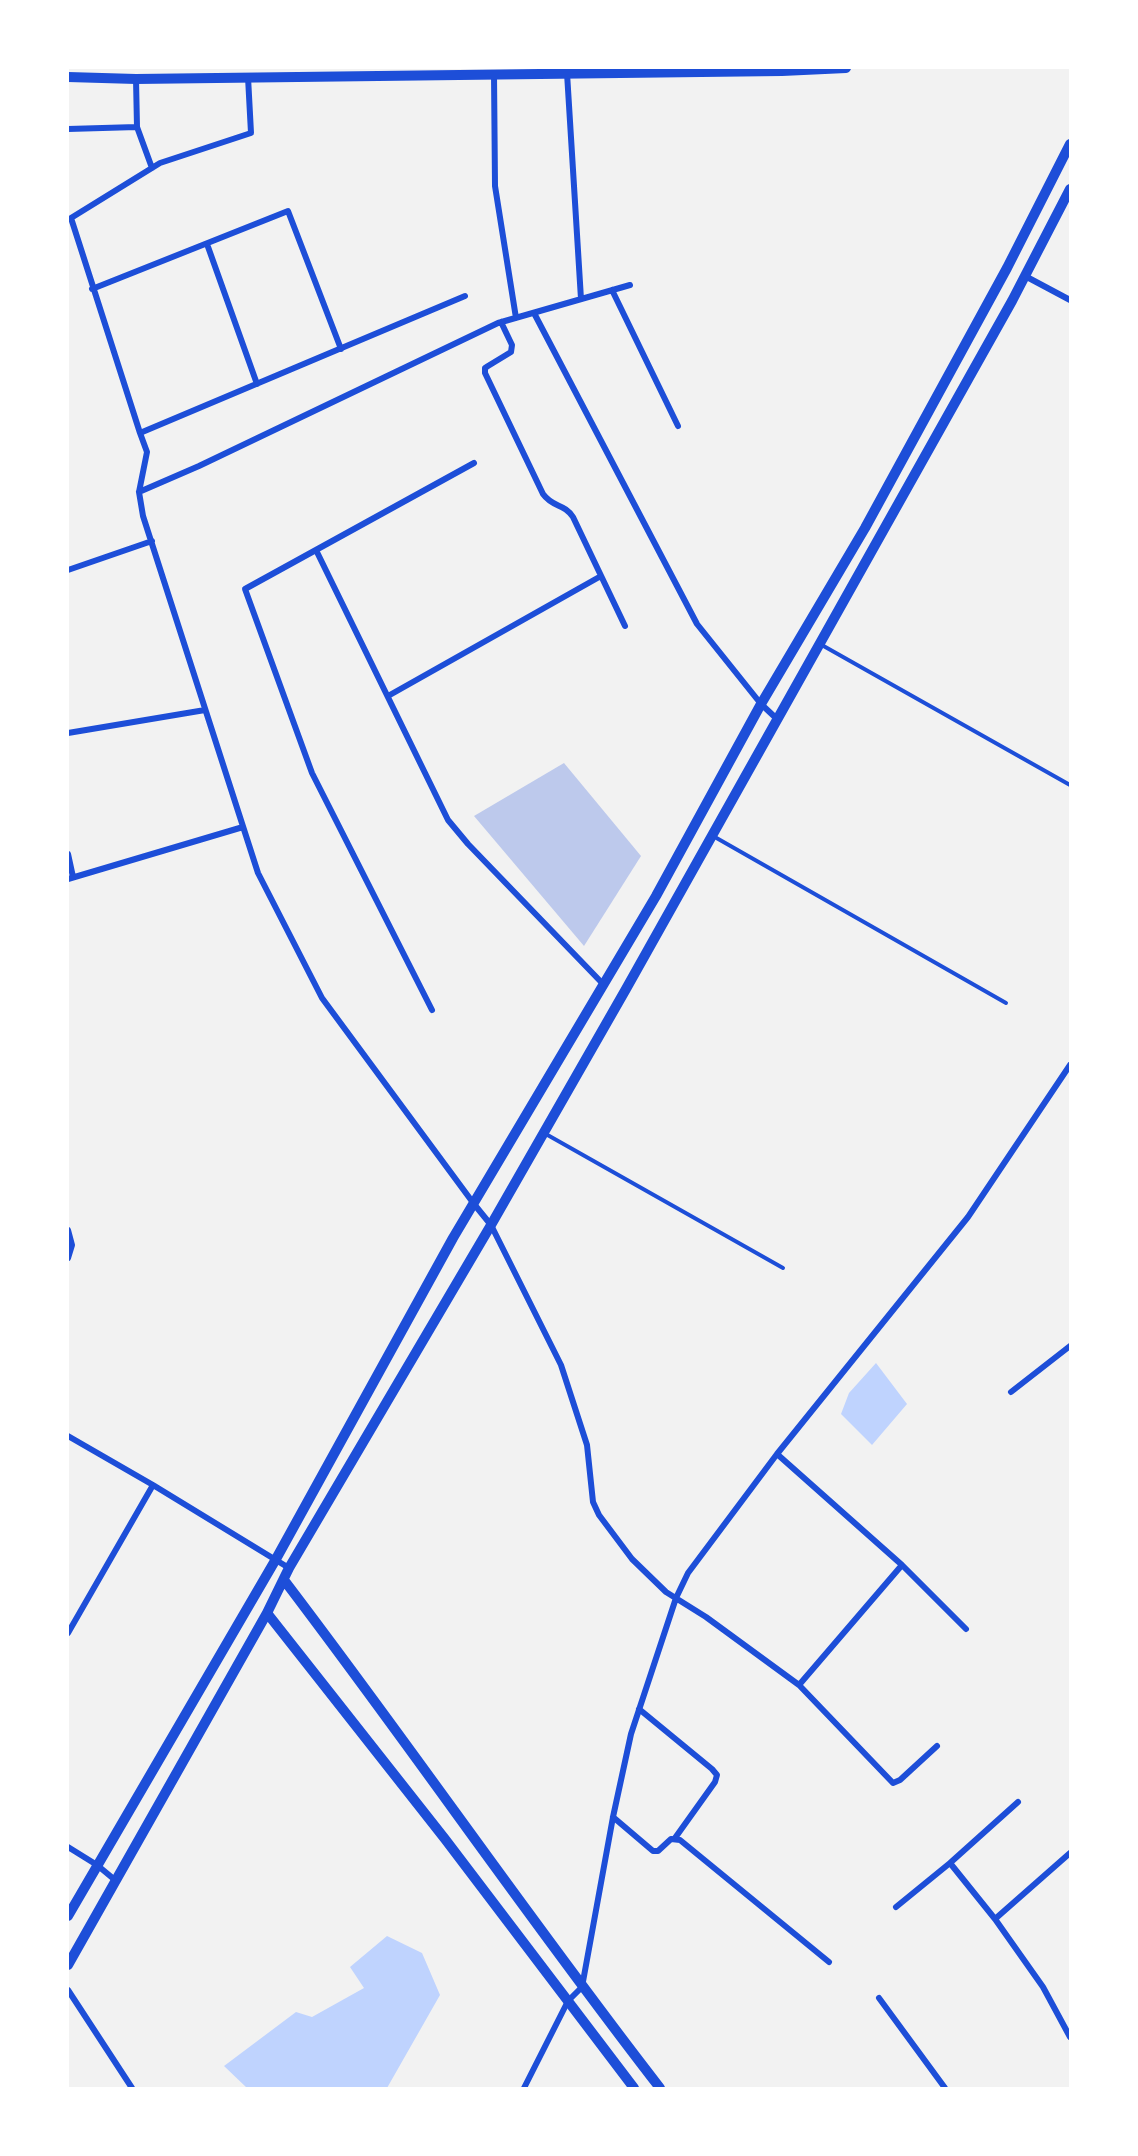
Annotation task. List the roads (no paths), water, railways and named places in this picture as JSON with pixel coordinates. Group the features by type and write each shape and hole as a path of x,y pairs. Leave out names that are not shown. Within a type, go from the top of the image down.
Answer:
{"main road":[{"path":"68,77 136,80 411,71 567,73 846,68"},
{"path":"68,1916 276,1559 442,1258 657,896 761,704 870,517 1007,268 1071,144"},
{"path":"68,1965 267,1613 289,1568 544,1133 1025,276 1071,189"},
{"path":"284,1580 375,1700 582,1987 660,2088"},
{"path":"267,1613 445,1839 634,2088"}],"street":[{"path":"494,73 495,186 516,318"},
{"path":"567,73 581,299"},
{"path":"248,77 250,134 160,163 70,218 147,452 139,492 143,516 258,873 322,998 491,1225 561,1365 587,1445 593,1502 632,1559 666,1592 706,1617 799,1685 892,1783 900,1780 937,1746"},
{"path":"136,80 137,127 152,168"},
{"path":"68,129 137,127"},
{"path":"93,289 288,211 341,349"},
{"path":"207,244 257,384"},
{"path":"1025,276 1071,300"},
{"path":"139,492 199,466 501,322 630,285"},
{"path":"612,290 678,426"},
{"path":"140,433 465,297"},
{"path":"534,313 697,624 761,704 777,719"},
{"path":"501,322 512,349 485,368 485,373 543,494 550,503 562,506 569,511 625,626"},
{"path":"432,1010 312,773 244,589 474,463"},
{"path":"68,570 152,541"},
{"path":"316,550 448,820 604,985"},
{"path":"388,696 601,576"},
{"path":"68,733 205,710"},
{"path":"68,854 70,878 243,827"},
{"path":"524,2088 568,2001 582,1987 630,1734 676,1598 688,1573 777,1454 968,1217 1071,1065"},
{"path":"68,1230 72,1245 68,1258"},
{"path":"1011,1392 1071,1346"},
{"path":"68,1439 153,1485 289,1568"},
{"path":"777,1454 902,1565 966,1629"},
{"path":"68,1633 153,1485"},
{"path":"799,1685 902,1565"},
{"path":"613,1817 653,1851 657,1851 675,1838 715,1782 717,1775 639,1709"},
{"path":"896,1907 950,1863 1018,1802"},
{"path":"675,1838 829,1962"},
{"path":"68,1847 116,1880"},
{"path":"995,1919 1071,1853"},
{"path":"950,1863 995,1919 1043,1987 1071,2037"},
{"path":"68,1990 132,2088"},
{"path":"879,1998 945,2088"}],"lane":[{"path":"819,644 1071,785"},
{"path":"712,835 1006,1003"},
{"path":"544,1133 783,1268"}],"water":[{"path":"876,1363 907,1404 872,1445 841,1414 849,1393"},
{"path":"387,1936 422,1953 440,1995 387,2088 247,2088 224,2066 296,2012 312,2017 364,1988 350,1967"}]}
